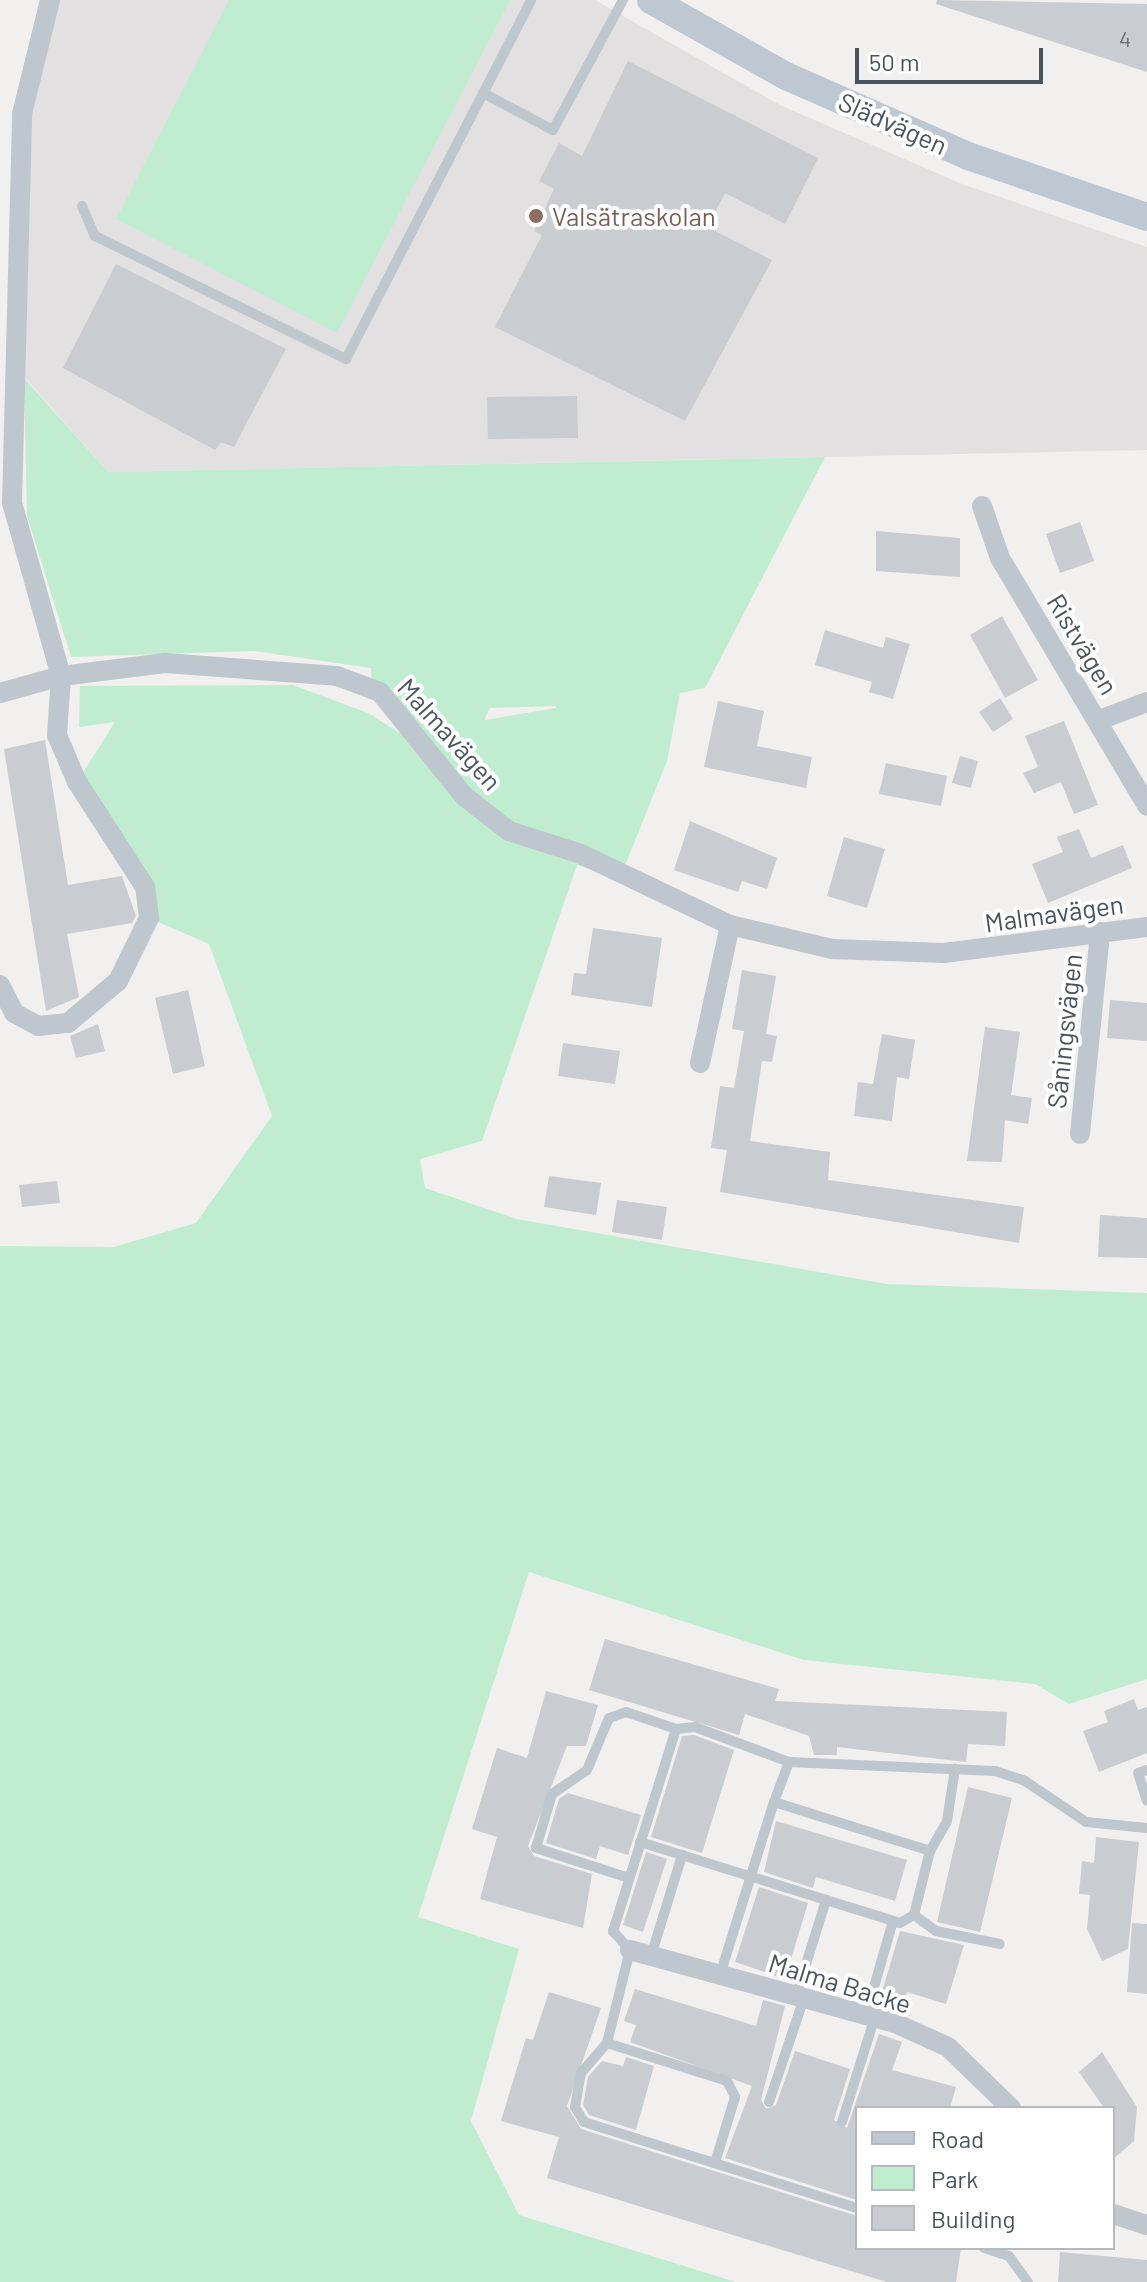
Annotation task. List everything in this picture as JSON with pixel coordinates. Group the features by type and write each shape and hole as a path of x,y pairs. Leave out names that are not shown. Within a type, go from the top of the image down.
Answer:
{"street":[{"path":"0,985 14,1013 38,1026 68,1023 118,981 149,918 145,887 91,806 57,735 61,676 22,557 12,503 22,114 50,0"},
{"name":"Slädvägen","path":"651,0 786,76 968,156 1147,217"},
{"name":"Ristvägen","path":"982,506 1000,558 1099,720 1147,806"},
{"name":"Malmavägen","path":"0,693 61,676 165,663 337,676 380,692 464,796 509,831 581,854 730,925 832,949 944,953 1147,927"},
{"path":"1099,720 1147,702"},
{"path":"700,1063 730,925"},
{"name":"Såningsvägen","path":"1080,1134 1100,932"},
{"name":"Malma Backe","path":"630,1950 870,2016 948,2047 1009,2106"},
{"path":"1115,2215 1147,2225"}],"lane":[{"path":"82,206 95,236 346,359 531,0"},
{"path":"483,93 553,130 623,0"},
{"path":"629,1878 536,1848 552,1794 587,1770 609,1718 626,1712 676,1729 695,1727 789,1762 955,1769 1025,1781 1086,1822 1147,1828"},
{"path":"676,1729 613,1931 630,1950 607,2043 581,2073 575,2107 584,2122 855,2207"},
{"path":"720,1975 789,1762"},
{"path":"914,1915 930,1851 947,1821 955,1769"},
{"path":"1147,1770 1138,1773 1147,1801"},
{"path":"774,1802 930,1851"},
{"path":"640,1842 893,1921 914,1915"},
{"path":"651,1956 682,1855"},
{"path":"769,2102 826,1900"},
{"path":"914,1915 936,1931 1000,1944"},
{"path":"842,2122 893,1921"},
{"path":"607,2043 727,2081 735,2097 715,2163"},
{"path":"990,2250 1009,2256 1028,2282"}],"shaded area":[{"name":"Valsätraskolan","path":"50,0 595,0 780,105 962,184 1147,247 1147,450 108,472 12,363 22,114"}],"green space":[{"path":"229,0 510,0 337,333 116,219"},
{"path":"24,378 108,472 825,457 705,688 680,693 667,761 620,878 577,865 482,1141 420,1159 425,1188 517,1219 887,1284 1147,1293 1147,1679 1069,1704 1035,1684 804,1660 529,1572 418,1917 519,1949 471,2121 519,2215 736,2282 0,2282 0,1246 114,1247 196,1223 272,1116 209,944 149,918 145,887 77,782 115,722 79,727 80,686 293,685 368,713 422,747 373,690 371,668 254,651 71,657 27,516","holes":["489,708 556,708 485,720"]}],"building":[{"path":"937,0 1147,4 1147,72 936,4"},
{"path":"628,61 818,158 785,224 725,193 707,227 772,260 685,421 495,327 542,235 534,231 554,189 539,181 559,143 582,156"},
{"path":"116,264 286,349 234,447 221,442 215,450 63,368"},
{"path":"577,396 578,438 488,439 487,397"},
{"path":"1080,522 1094,561 1060,573 1046,534"},
{"path":"876,531 960,538 960,577 876,571"},
{"path":"1002,616 1038,680 1005,698 970,635"},
{"path":"825,630 883,648 886,637 910,644 893,699 869,692 872,682 815,665"},
{"path":"1000,698 1013,719 993,732 979,712"},
{"path":"718,701 764,711 757,746 812,757 806,788 704,767"},
{"path":"1064,721 1098,805 1074,814 1061,782 1034,793 1023,773 1038,767 1025,736"},
{"path":"45,740 68,885 122,876 136,916 132,923 67,934 79,997 46,1011 4,749"},
{"path":"960,756 978,761 971,788 952,783"},
{"path":"886,763 947,776 941,806 879,794"},
{"path":"690,821 777,858 767,889 742,881 738,892 674,870"},
{"path":"1079,829 1091,858 1123,845 1132,868 1048,903 1032,864 1063,852 1057,837"},
{"path":"844,837 885,849 867,908 827,896"},
{"path":"593,928 662,938 652,1007 571,995 574,973 586,974"},
{"path":"742,970 776,976 766,1034 777,1036 772,1062 762,1061 750,1141 830,1152 828,1180 1024,1207 1019,1243 720,1192 727,1150 711,1148 720,1086 734,1088 744,1031 732,1029"},
{"path":"188,990 205,1066 173,1074 155,998"},
{"path":"1110,1000 1147,1003 1147,1041 1107,1038"},
{"path":"98,1024 105,1051 76,1058 70,1036"},
{"path":"985,1027 1020,1032 1011,1095 1032,1098 1028,1124 1005,1120 1002,1162 967,1161"},
{"path":"882,1034 915,1040 909,1079 897,1077 892,1121 854,1116 858,1082 873,1084"},
{"path":"563,1043 620,1051 615,1084 558,1076"},
{"path":"549,1176 601,1183 596,1215 544,1207"},
{"path":"57,1181 60,1203 22,1207 19,1185"},
{"path":"617,1200 667,1207 662,1240 612,1232"},
{"path":"1100,1215 1147,1218 1147,1258 1098,1257"},
{"path":"605,1639 779,1689 775,1701 1007,1712 1005,1746 968,1744 966,1762 837,1747 837,1755 814,1755 809,1736 745,1714 739,1735 589,1690"},
{"path":"546,1691 598,1705 586,1746 567,1746 528,1846 534,1856 592,1874 583,1928 480,1899 497,1837 472,1829 497,1748 527,1758"},
{"path":"1134,1699 1138,1710 1147,1707 1147,1753 1099,1772 1083,1731 1108,1722 1104,1711"},
{"path":"694,1735 734,1750 702,1853 651,1837 682,1736"},
{"path":"968,1787 1012,1798 980,1932 937,1922"},
{"path":"568,1793 641,1815 628,1855 600,1846 596,1859 546,1843 559,1799"},
{"path":"776,1821 907,1860 895,1901 816,1877 813,1888 764,1872"},
{"path":"1096,1837 1139,1842 1128,1949 1102,1961 1087,1929 1090,1895 1079,1894 1082,1861 1094,1863"},
{"path":"646,1852 667,1859 643,1932 623,1925"},
{"path":"759,1887 808,1903 785,1979 735,1962"},
{"path":"1132,1923 1147,1924 1147,1994 1127,1992"},
{"path":"900,1931 964,1945 946,2004 907,1992 901,2011 878,2005"},
{"path":"635,1989 756,2026 763,2000 785,2006 761,2100 766,2109 776,2105 795,2051 850,2069 834,2120 847,2128 879,2034 902,2042 892,2070 956,2087 951,2106 855,2106 855,2199 725,2158 752,2086 630,2042 636,2025 624,2021"},
{"path":"549,1992 601,2008 567,2106 581,2129 855,2215 855,2250 961,2250 956,2282 887,2282 547,2178 559,2137 501,2121 526,2038 533,2040"},
{"path":"1102,2052 1137,2107 1134,2141 1115,2157 1115,2106 1103,2106 1079,2072"},
{"path":"626,2057 654,2066 636,2130 589,2115 583,2105 588,2077 602,2061 623,2066"},
{"path":"1060,2252 1147,2260 1147,2282 1058,2282"}],"place":[{"name":"Valsätraskolan","path":"536,216"}]}
